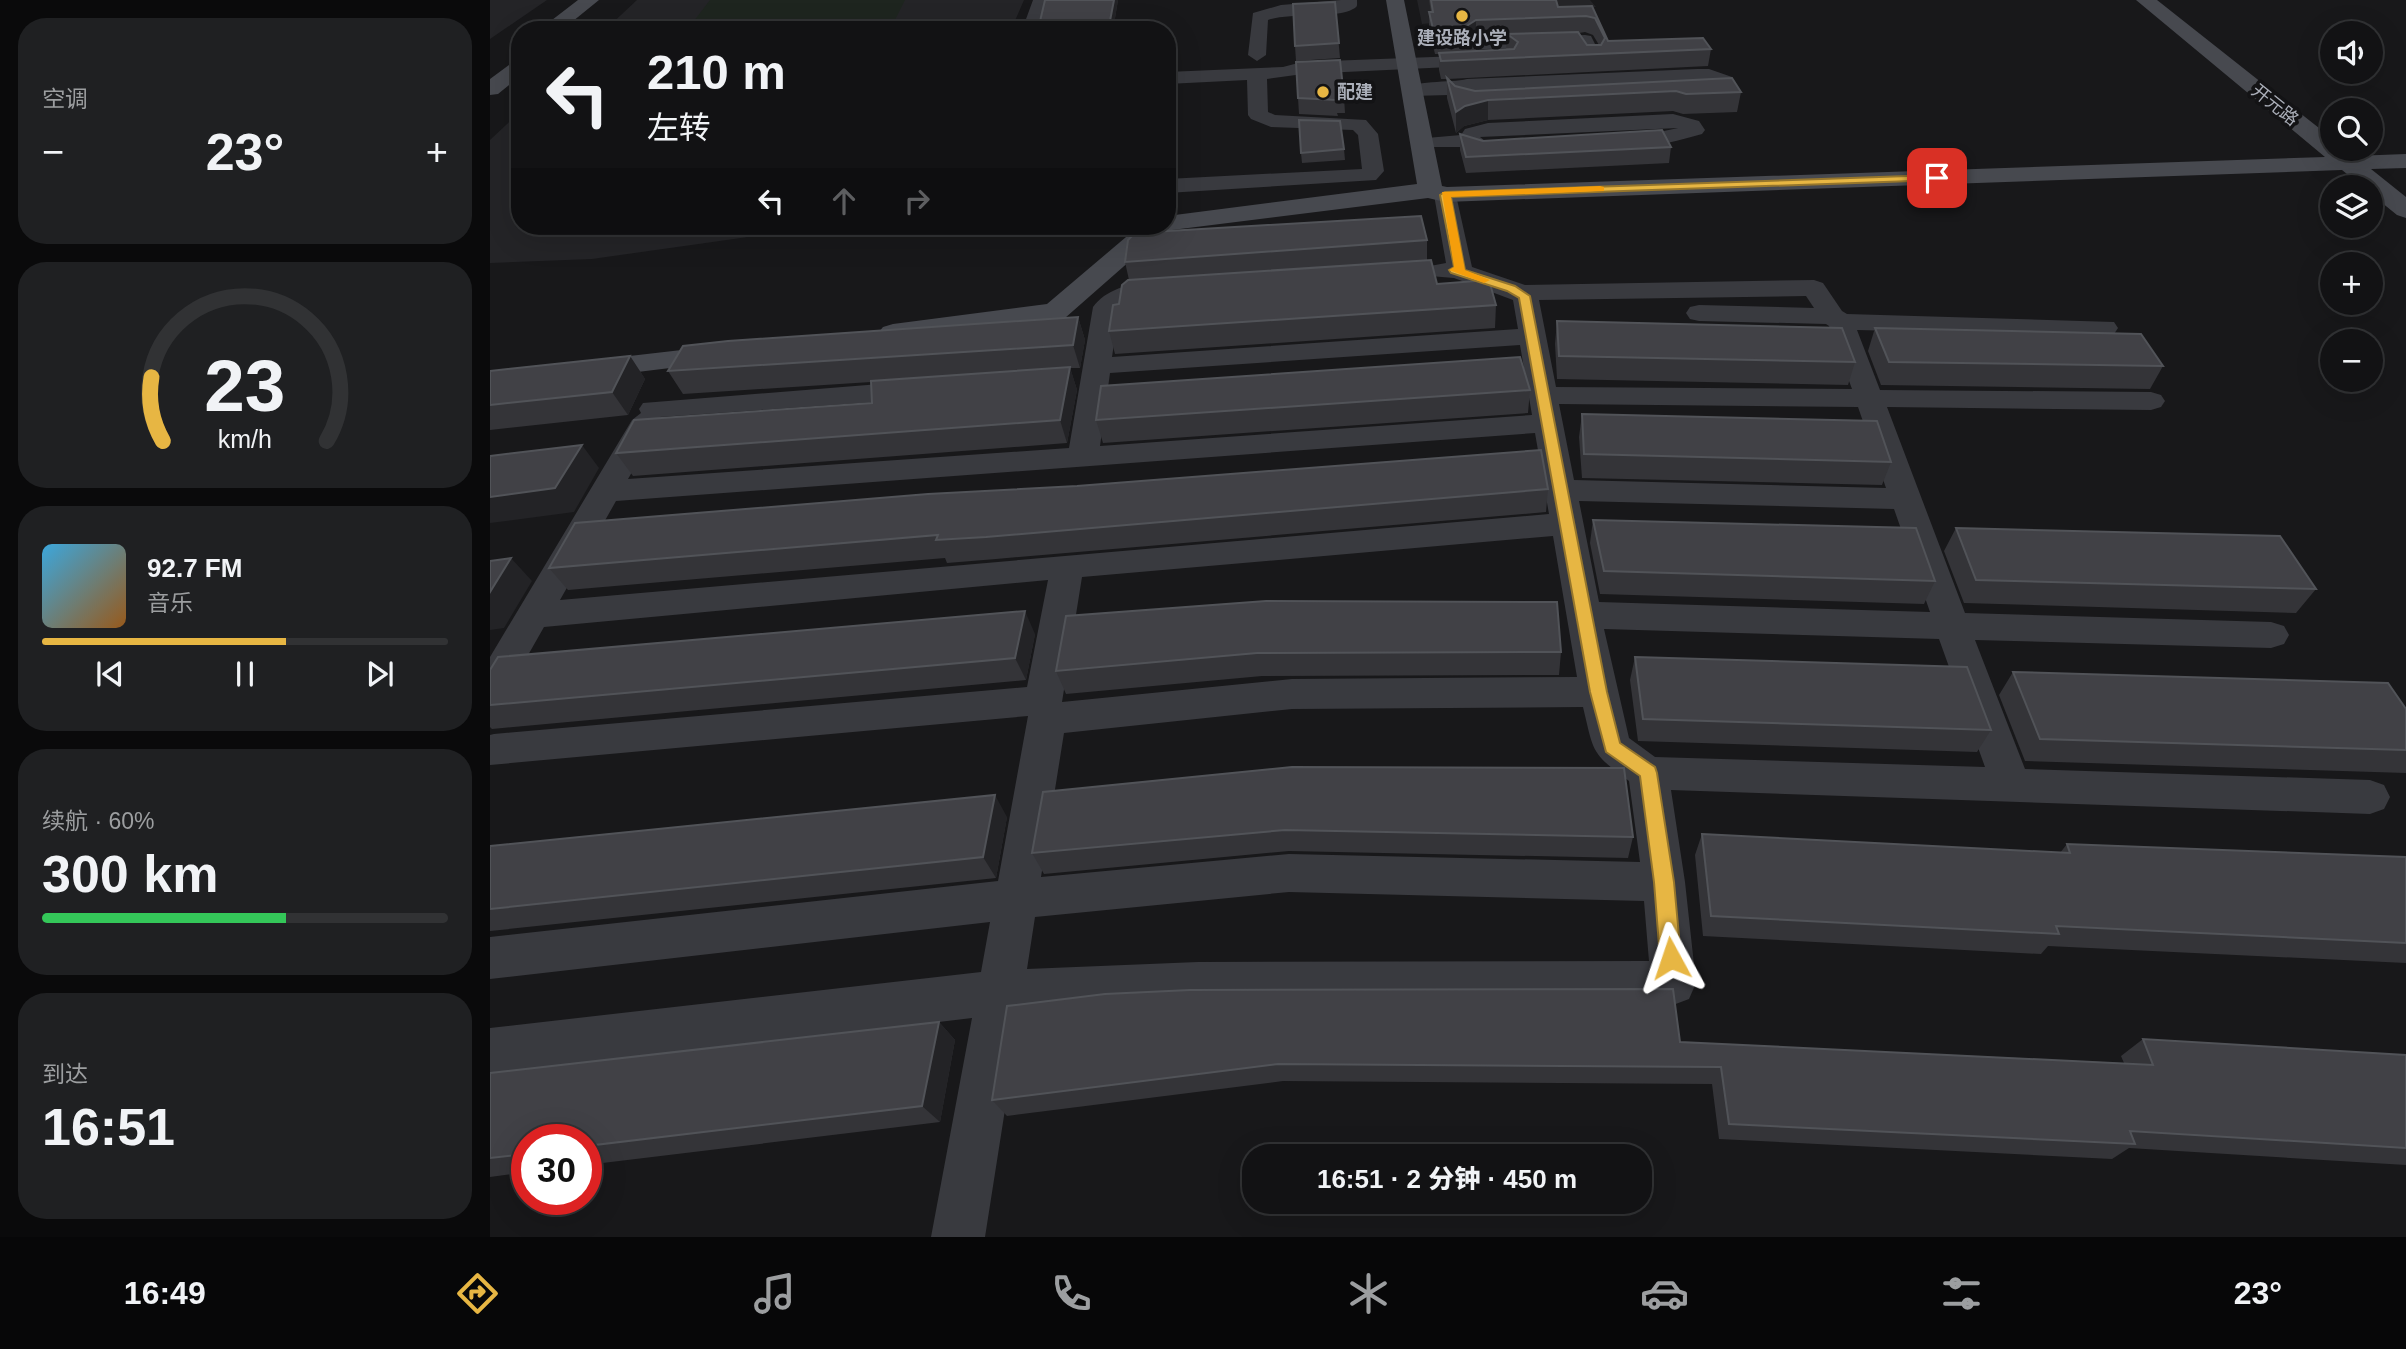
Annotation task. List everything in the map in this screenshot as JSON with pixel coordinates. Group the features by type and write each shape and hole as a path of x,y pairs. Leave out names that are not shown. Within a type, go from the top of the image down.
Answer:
{"street":[{"path":"561,21 590,0"},
{"path":"581,21 608,0"},
{"path":"1034,21 1041,0"},
{"path":"1176,186 1368,175 1373,171 1368,134 1359,124 1271,121 1258,115 1262,59 1259,17 1281,10 1343,7 1349,5 1349,0"},
{"path":"1395,0 1422,143 1460,270 1414,273"},
{"name":"开元路","path":"2146,0 2320,127"},
{"name":"开元路","path":"2166,0 2320,116"},
{"path":"1176,76 1262,59 1301,63 1406,59 1459,62 1598,56"},
{"path":"490,74 511,59"},
{"path":"1262,59 1284,73 1301,63"},
{"path":"490,89 511,73"},
{"path":"1412,90 1454,89 1467,85 1697,75 1716,77 1725,81 1726,86 1720,92 1475,102 1463,99 1454,89"},
{"path":"1422,143 1468,141 1482,148 1650,140 1695,130 1684,121 1659,120 1488,129 1472,133 1468,141"},
{"path":"1176,223 1438,192 2320,160"},
{"path":"2383,160 2406,162"},
{"name":"开元路","path":"2365,161 2406,210"},
{"name":"开元路","path":"2368,161 2406,182"},
{"path":"864,337 1055,312 1144,235"},
{"path":"1455,270 1526,313 1598,692 1612,747 1648,773 2370,797"},
{"path":"1083,456 1087,374 1107,307 1127,293 1195,289"},
{"path":"1087,374 1526,313 2105,328"},
{"path":"1837,319 1871,398 2011,785"},
{"path":"490,381 755,350"},
{"path":"490,689 658,399 943,388"},
{"path":"607,491 1083,456 1546,409 1871,398 2151,401"},
{"path":"534,615 1067,566 1564,507 1908,499"},
{"path":"958,1237 1000,992 1067,566"},
{"path":"1584,615 2271,635"},
{"path":"494,750 1292,694 1598,692"},
{"path":"490,1052 1000,992 1198,984 1673,983 1664,882 1648,773"},
{"path":"490,958 1014,899 1289,873 1664,882"}],"shaded area":[{"path":"490,0 547,0 516,21 511,21 511,25 490,39"},
{"path":"637,0 1024,0 1015,21 615,21"},
{"path":"710,0 905,0 894,21 694,21"},
{"name":"建设路小学","path":"1417,0 1590,0 1596,7 1422,24"},
{"path":"511,120 511,235 761,235 592,259 490,263 490,140"}],"building":[{"path":"1045,0 1114,0 1110,21 1040,21"},
{"path":"1431,0 1556,0 1558,7 1592,6 1608,41 1703,38 1711,49 1441,61 1439,53 1514,49 1518,42 1507,34 1578,32 1587,45 1601,45 1605,38 1595,18 1586,16 1476,20 1465,27 1476,35 1435,37 1429,12 1433,12"},
{"name":"配建","path":"1335,2 1339,43 1295,46 1293,4"},
{"name":"配建","path":"1340,60 1344,97 1336,100 1298,98 1296,62"},
{"path":"1447,78 1455,86 1475,91 1732,78 1741,92 1686,94 1676,91 1488,100 1465,106 1456,112"},
{"path":"1299,120 1340,121 1344,149 1301,153"},
{"path":"1662,130 1671,147 1466,157 1460,134 1483,141"},
{"path":"1421,216 1427,240 1125,262 1128,240 1133,235 1176,235 1176,231"},
{"path":"1431,260 1437,284 1489,280 1496,305 1109,331 1113,305 1119,304 1122,285 1128,280"},
{"path":"1078,317 1073,345 668,371 683,346"},
{"path":"1557,321 1842,328 1855,362 1559,356"},
{"path":"1875,328 2141,334 2163,366 1889,362"},
{"path":"630,356 612,392 490,405 490,371"},
{"path":"1520,357 1530,390 1096,420 1101,386"},
{"path":"1070,367 1060,420 616,453 634,420 872,403 871,381"},
{"path":"1582,414 1877,421 1891,462 1584,454"},
{"path":"582,445 555,488 490,497 490,456"},
{"path":"1541,450 1548,489 986,537 936,540 938,535 549,568 575,523 928,494 1077,486"},
{"path":"1593,520 1916,528 1935,581 1604,571"},
{"path":"1956,528 2280,536 2316,589 1976,580"},
{"path":"511,558 490,592 490,561"},
{"path":"1266,601 1557,602 1561,652 1257,653 1056,671 1066,616"},
{"path":"1025,611 1015,658 490,705 490,670 498,657"},
{"path":"1635,657 1967,667 1991,730 1643,719"},
{"path":"2013,672 2388,683 2406,709 2406,750 2040,739"},
{"path":"1292,767 1624,768 1633,837 1285,830 1032,853 1043,792"},
{"path":"995,795 983,857 490,909 490,846"},
{"path":"1702,834 2070,853 2067,844 2406,857 2406,943 2056,926 2059,934 1711,916"},
{"path":"1673,989 1680,1042 2153,1065 2143,1039 2406,1055 2406,1148 2130,1131 2135,1144 1729,1124 1721,1067 1278,1064 992,1100 1007,1006 1105,994 1190,990"},
{"path":"939,1022 922,1106 602,1144 602,1124 511,1124 511,1156 490,1158 490,1073"}],"slow traffic":[{"path":"1484,280 1455,270 1460,270 1445,195 1600,189"}],"place":[{"name":"建设路小学","path":"1462,16"},
{"name":"配建","path":"1323,92"}],"route":[{"path":"1671,958 1664,882 1648,773 1612,747 1598,692 1525,296 1511,288 1455,270 1460,270 1445,195 1937,178"}]}
